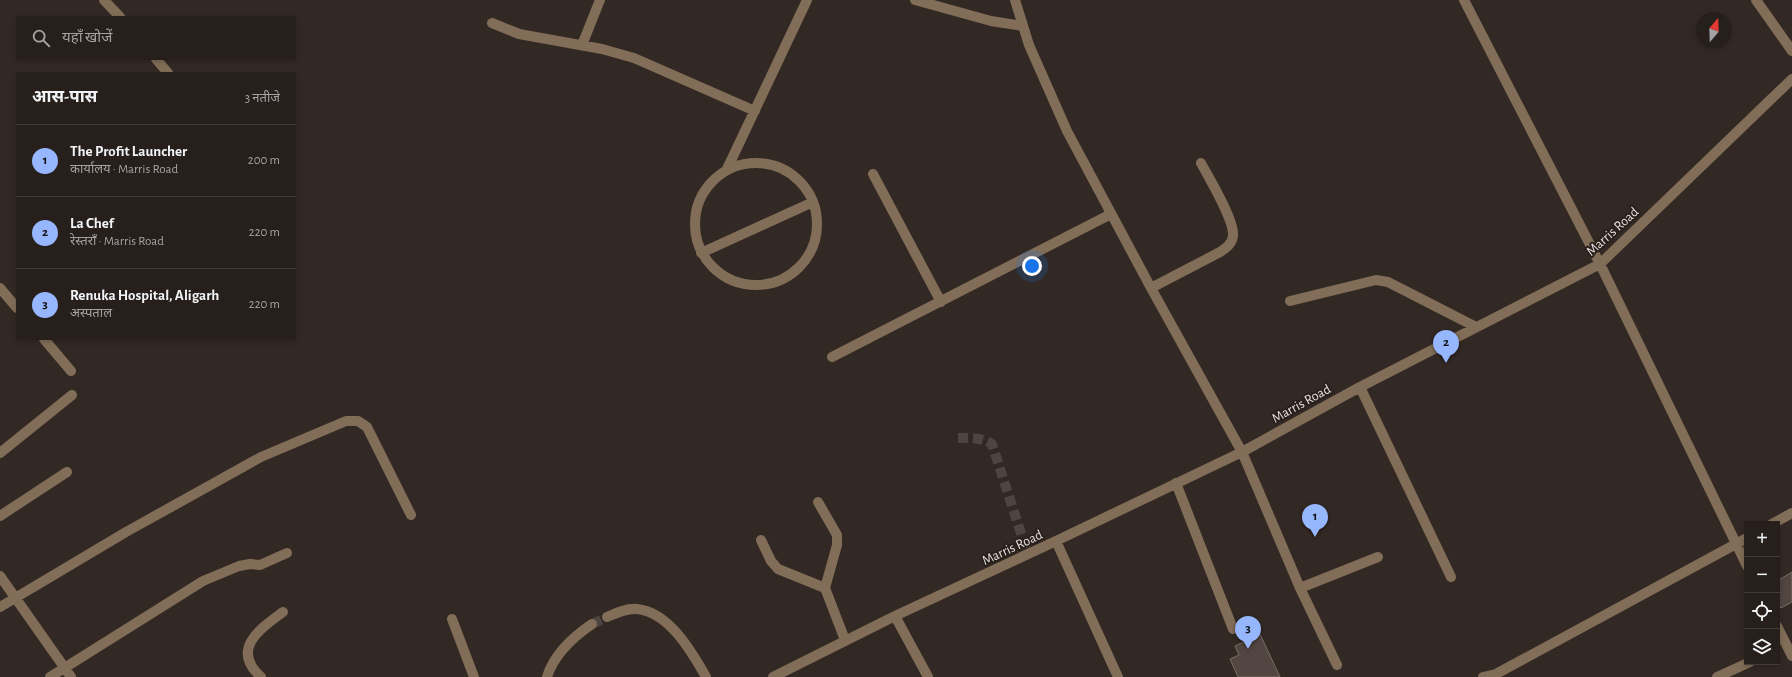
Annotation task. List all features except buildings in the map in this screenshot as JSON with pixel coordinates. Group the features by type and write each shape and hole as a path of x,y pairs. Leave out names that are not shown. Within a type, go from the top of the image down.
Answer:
{"street":[{"path":"104,0 119,16"},
{"path":"582,45 600,0"},
{"path":"727,170 807,0"},
{"path":"915,0 991,21 1023,26"},
{"path":"1015,0 1029,45 1067,131 1150,288 1242,452 1300,588 1337,665"},
{"path":"1464,0 1600,264 1744,560"},
{"path":"1756,0 1792,51"},
{"path":"492,22 519,34 602,48 634,58 755,111"},
{"path":"157,60 167,72"},
{"name":"Marris Road","path":"773,677 895,616 1056,542 1176,482 1242,452 1360,387 1600,264 1792,79"},
{"path":"751,163 775,166 796,177 807,188 818,219 815,243 804,264 785,279 761,286 738,283 716,272 701,253 694,230 697,206 709,184 727,170 751,163"},
{"path":"1150,288 1220,252 1229,246 1233,238 1233,230 1227,215 1201,163"},
{"path":"873,174 941,302"},
{"path":"701,253 813,202"},
{"path":"832,358 1111,214"},
{"path":"1290,301 1376,280 1388,282 1476,328"},
{"path":"0,288 16,307"},
{"path":"45,340 71,371"},
{"path":"1360,387 1451,577"},
{"path":"0,453 72,395"},
{"path":"0,607 126,532 261,457 346,421 358,421 367,427 411,515"},
{"path":"0,516 67,472"},
{"path":"1176,482 1233,629"},
{"path":"818,502 837,535 837,545 825,588 845,640"},
{"path":"1777,521 1792,513"},
{"path":"761,540 771,560 778,569 825,588"},
{"path":"1483,677 1497,676 1744,540"},
{"path":"1056,542 1118,677"},
{"path":"50,677 203,581 239,566 250,564 260,565 287,553"},
{"path":"1300,588 1378,558"},
{"path":"0,576 71,677"},
{"path":"607,617 628,610 637,609 658,618 676,631 684,641 706,677"},
{"path":"261,677 252,665 247,654 249,646 253,637 260,628 283,612"},
{"path":"895,616 928,677"},
{"path":"452,619 474,677"},
{"path":"547,677 558,655 570,640 592,624"},
{"path":"1778,629 1792,656"},
{"path":"1780,649 1787,646"},
{"path":"1717,677 1744,665"}],"tunnel":[{"path":"958,438 980,439 992,444 1028,555"},
{"path":"592,624 607,617"}],"place":[{"name":"La Chef","path":"1446,363"},
{"name":"The Profit Launcher","path":"1315,537"},
{"name":"Renuka Hospital, Aligarh","path":"1248,649"}]}
